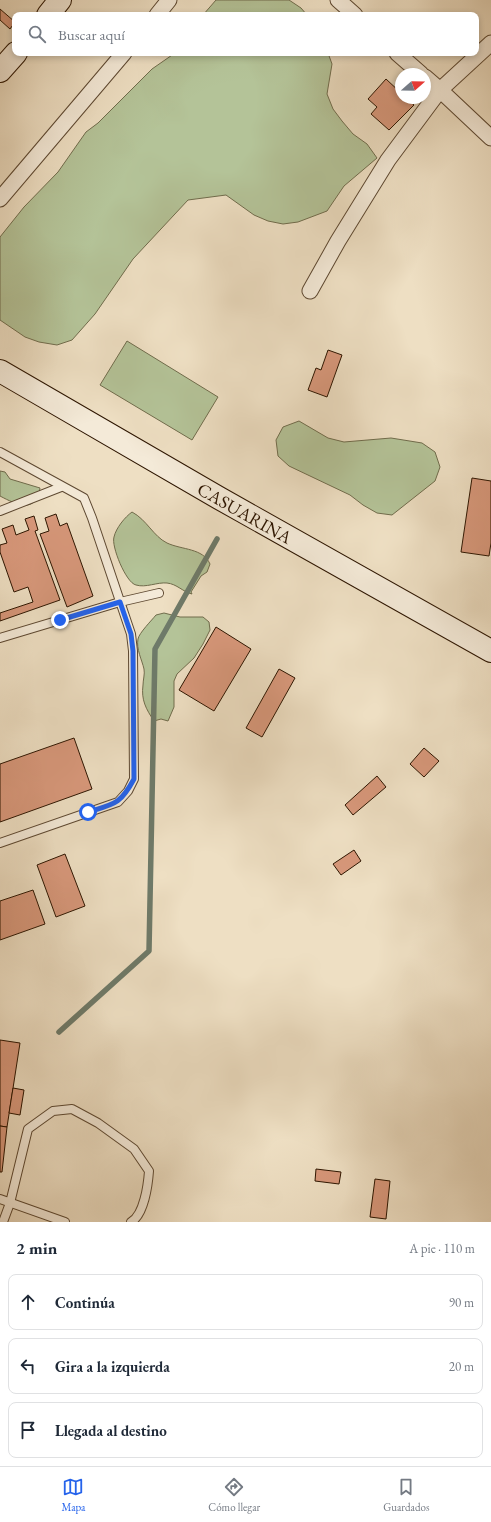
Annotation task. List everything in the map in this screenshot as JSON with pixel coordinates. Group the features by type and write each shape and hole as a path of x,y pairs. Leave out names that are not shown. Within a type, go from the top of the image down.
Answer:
{"street":[{"path":"50,12 60,0"},
{"path":"159,12 169,0"},
{"path":"338,0 351,12"},
{"path":"479,54 491,43"},
{"path":"0,71 13,56"},
{"path":"0,199 121,56"},
{"path":"400,56 414,68"},
{"path":"310,290 338,241 388,160 440,90 477,56"},
{"path":"431,83 491,138"},
{"name":"CASUARINA","path":"0,371 219,498 491,651"}],"lane":[{"path":"0,452 61,487 84,498 131,634 133,651 134,779 128,790 118,802 0,843"},
{"path":"0,511 61,487"},
{"path":"0,638 120,602 160,592"},
{"path":"3,1222 10,1203 28,1130 53,1111 72,1109 98,1123 134,1148 149,1171 147,1192 136,1221"},
{"path":"0,1199 65,1222"}],"green space":[{"path":"216,0 289,0 304,12 206,12"},
{"path":"171,56 329,56 332,64 327,94 333,109 353,134 367,144 377,158 344,186 327,211 298,222 283,224 268,221 254,215 226,195 188,200 133,259 95,314 72,340 57,345 39,342 25,337 0,320 0,237 24,207 58,172 86,132 98,123 152,69"},
{"path":"127,341 218,397 192,440 100,385"},
{"path":"299,421 328,438 344,442 391,438 422,443 435,452 440,467 435,481 392,515 377,513 350,495 289,466 278,456 276,440 283,427"},
{"path":"0,471 5,472 10,479 40,488 38,496 30,504 25,505 13,502 0,496"},
{"path":"132,512 142,519 162,540 167,543 197,552 207,559 210,564 207,572 201,576 191,592 192,594 167,583 144,586 136,585 128,578 117,556 114,537 119,526"},
{"path":"164,613 180,617 203,617 209,622 210,630 194,658 177,674 174,681 174,707 168,721 161,719 154,721 143,700 144,671 138,651 138,639 156,615"}],"building":[{"path":"0,9 12,19 12,26 10,29 0,20"},
{"path":"386,79 395,87 395,104 414,105 389,130 371,114 377,107 368,99"},
{"path":"328,350 342,355 327,397 308,390 316,368 321,370"},
{"path":"472,478 491,481 491,543 489,556 461,552"},
{"path":"56,514 60,526 67,523 93,596 67,607 40,534 49,531 45,518"},
{"path":"34,516 38,530 35,531 60,600 0,621 0,613 33,602 28,587 14,592 0,552 0,545 7,543 2,529 13,525 16,535 29,530 25,519"},
{"path":"216,627 251,649 214,711 179,690"},
{"path":"279,669 295,678 262,737 246,728"},
{"path":"74,738 92,789 0,822 0,764"},
{"path":"424,748 439,761 424,777 410,764"},
{"path":"377,776 386,787 353,815 345,805"},
{"path":"354,850 361,861 341,875 333,864"},
{"path":"65,854 85,906 56,917 37,865"},
{"path":"33,890 45,924 0,940 0,901"},
{"path":"0,1040 20,1043 7,1127 0,1126"},
{"path":"13,1088 24,1090 20,1115 9,1113"},
{"path":"0,1126 7,1127 2,1172 0,1172"},
{"path":"316,1169 341,1172 339,1184 315,1181"},
{"path":"375,1179 390,1181 386,1219 370,1217"}],"waterway":[{"path":"59,1032 149,951 155,649 217,539"}],"route":[{"path":"60,620 120,602 131,634 133,651 134,779 128,790 118,802 88,812"}]}
